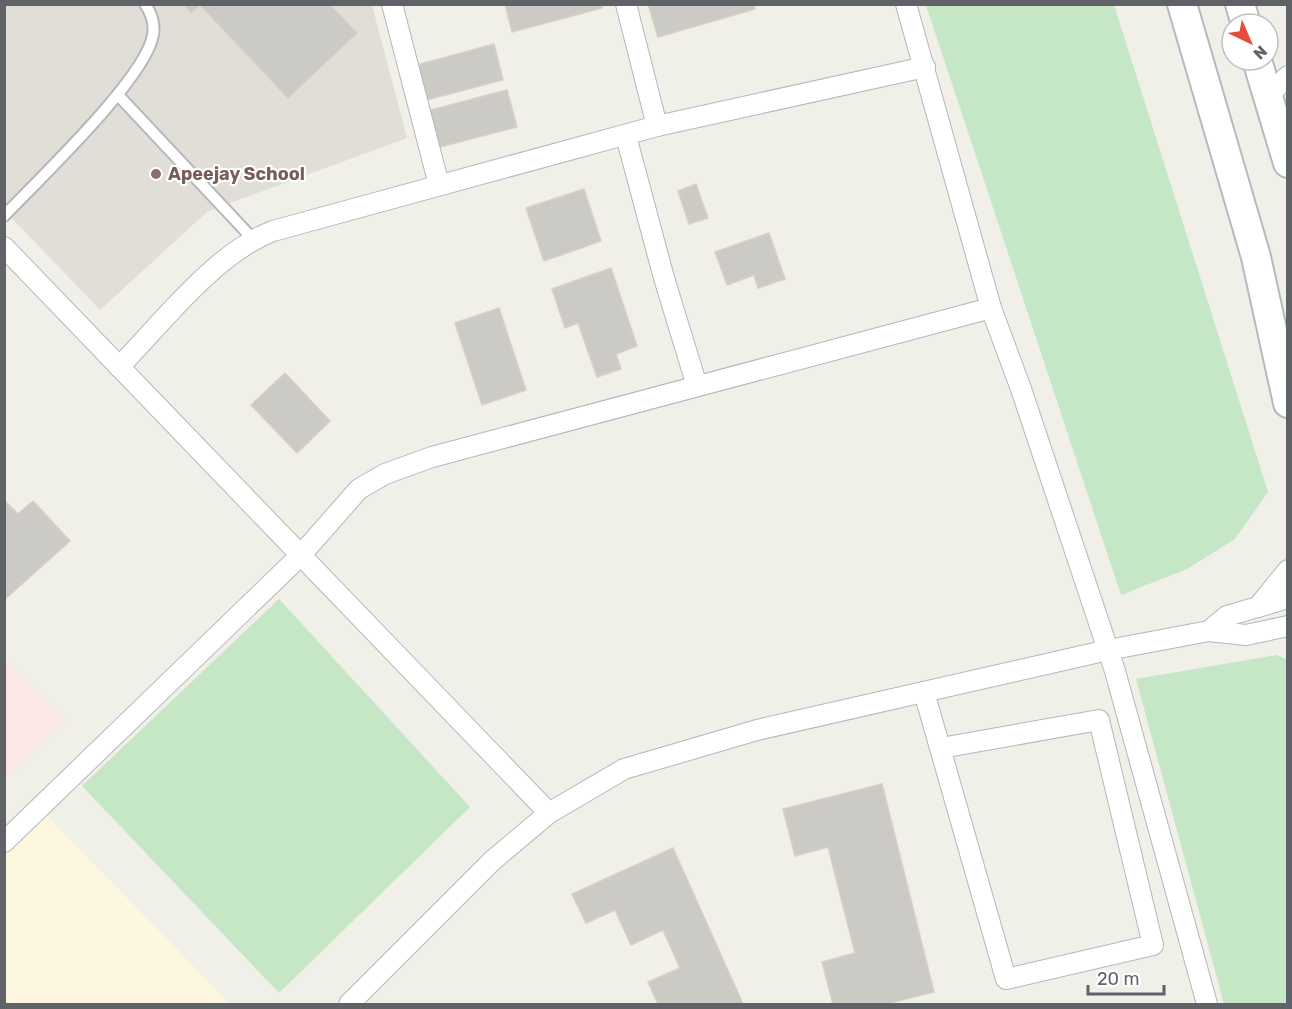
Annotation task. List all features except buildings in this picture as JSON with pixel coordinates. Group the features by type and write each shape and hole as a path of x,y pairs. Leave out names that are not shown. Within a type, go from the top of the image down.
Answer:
{"street":[{"path":"392,4 439,185"},
{"path":"626,4 657,126"},
{"path":"906,4 991,308 1021,389 1108,650 1207,1005"},
{"path":"1182,4 1256,257 1287,403"},
{"path":"119,367 216,267 253,239 439,185 657,126 925,67"},
{"path":"1267,72 1278,86 1287,163"},
{"path":"626,136 664,278 697,386"},
{"path":"4,246 549,813"},
{"path":"4,842 300,556 359,489 386,474 432,457 991,308"},
{"path":"1258,607 1287,570"},
{"path":"1209,630 1227,616 1287,598"},
{"path":"350,1005 492,861 549,813 624,769 757,730 1108,650 1209,630 1234,635 1287,626"},
{"path":"1253,633 1287,634"},
{"path":"924,692 1006,979 1153,945 1100,720 941,748"}],"lane":[{"path":"4,216 118,95 149,48 153,36 154,23 145,4"},
{"path":"118,95 253,239"}],"shaded area":[{"name":"Apeejay School","path":"5,5 372,5 407,138 208,211 100,310 5,211"},
{"path":"5,659 65,720 5,779"},
{"path":"32,800 230,1004 5,1004 5,826"}],"green space":[{"path":"926,5 1114,5 1268,492 1235,539 1187,569 1121,595"},
{"path":"279,599 470,807 279,993 82,786"},
{"path":"1277,655 1288,660 1287,1004 1224,1004 1136,679"}],"place":[{"name":"Apeejay School","path":"156,174"}]}
